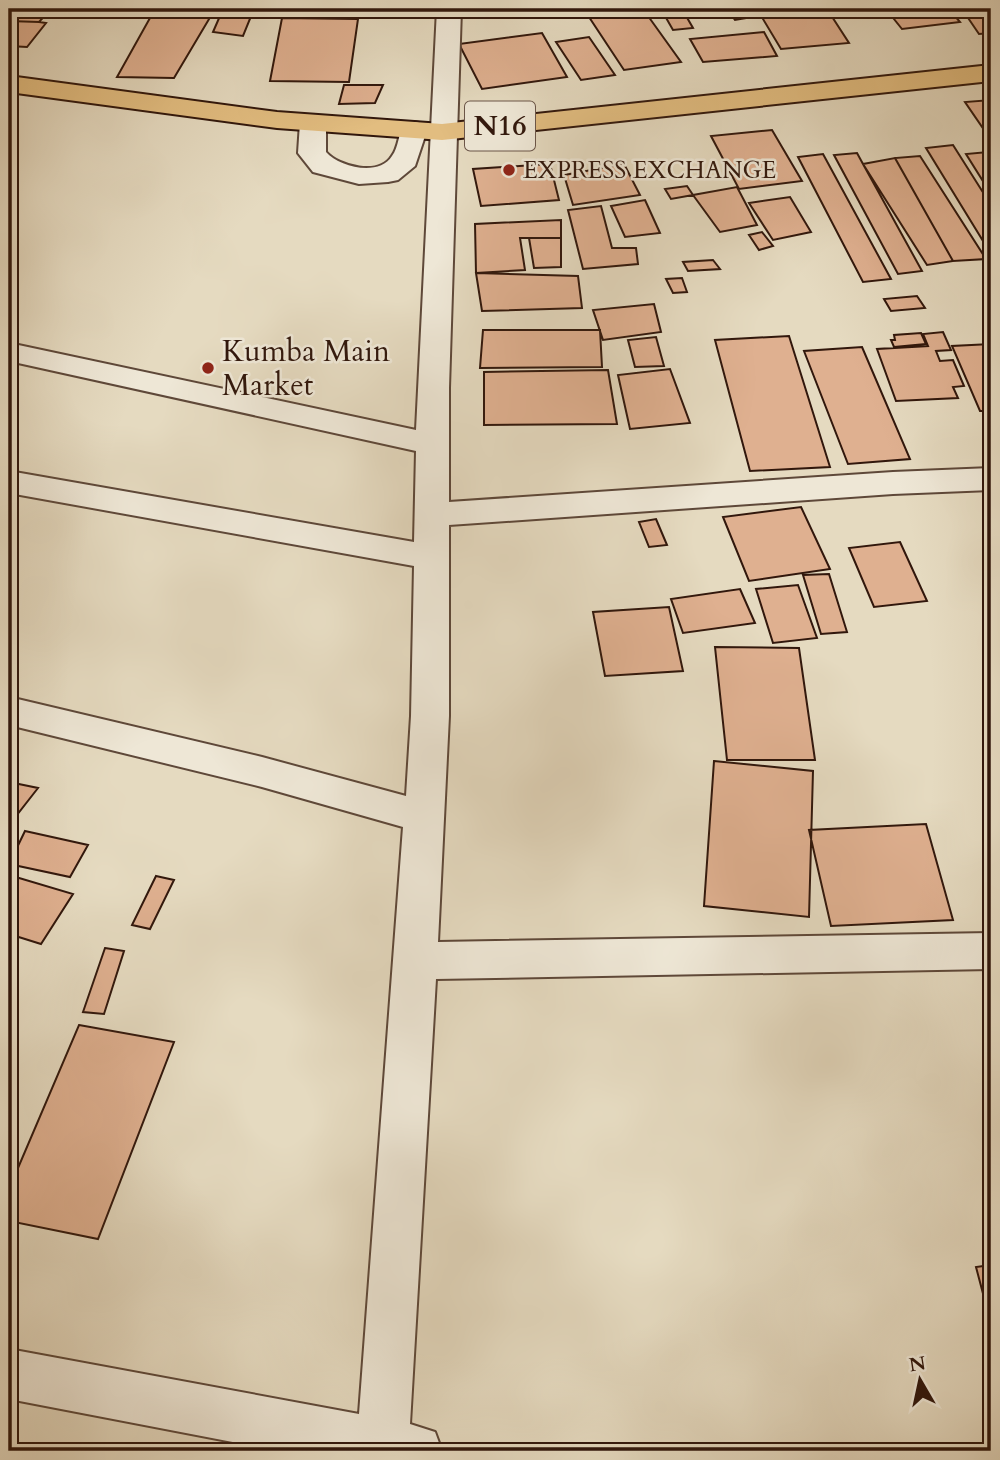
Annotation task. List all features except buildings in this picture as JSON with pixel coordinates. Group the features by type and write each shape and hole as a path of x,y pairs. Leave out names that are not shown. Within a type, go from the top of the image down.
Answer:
{"highway":[{"name":"N16","path":"9,83 276,120 428,131 991,73"}],"street":[{"path":"9,1374 393,1449 430,716 433,444 428,131 449,9"},
{"path":"313,123 312,153 323,166 359,176 388,174 405,160 428,131"},
{"path":"9,352 433,444"},
{"path":"432,515 893,483 991,479"},
{"path":"9,482 432,557"},
{"path":"9,711 262,772 424,817"},
{"path":"416,961 991,951"}],"place":[{"name":"EXPRESS EXCHANGE","path":"509,170"},
{"name":"Kumba Main Market","path":"208,368"}]}
